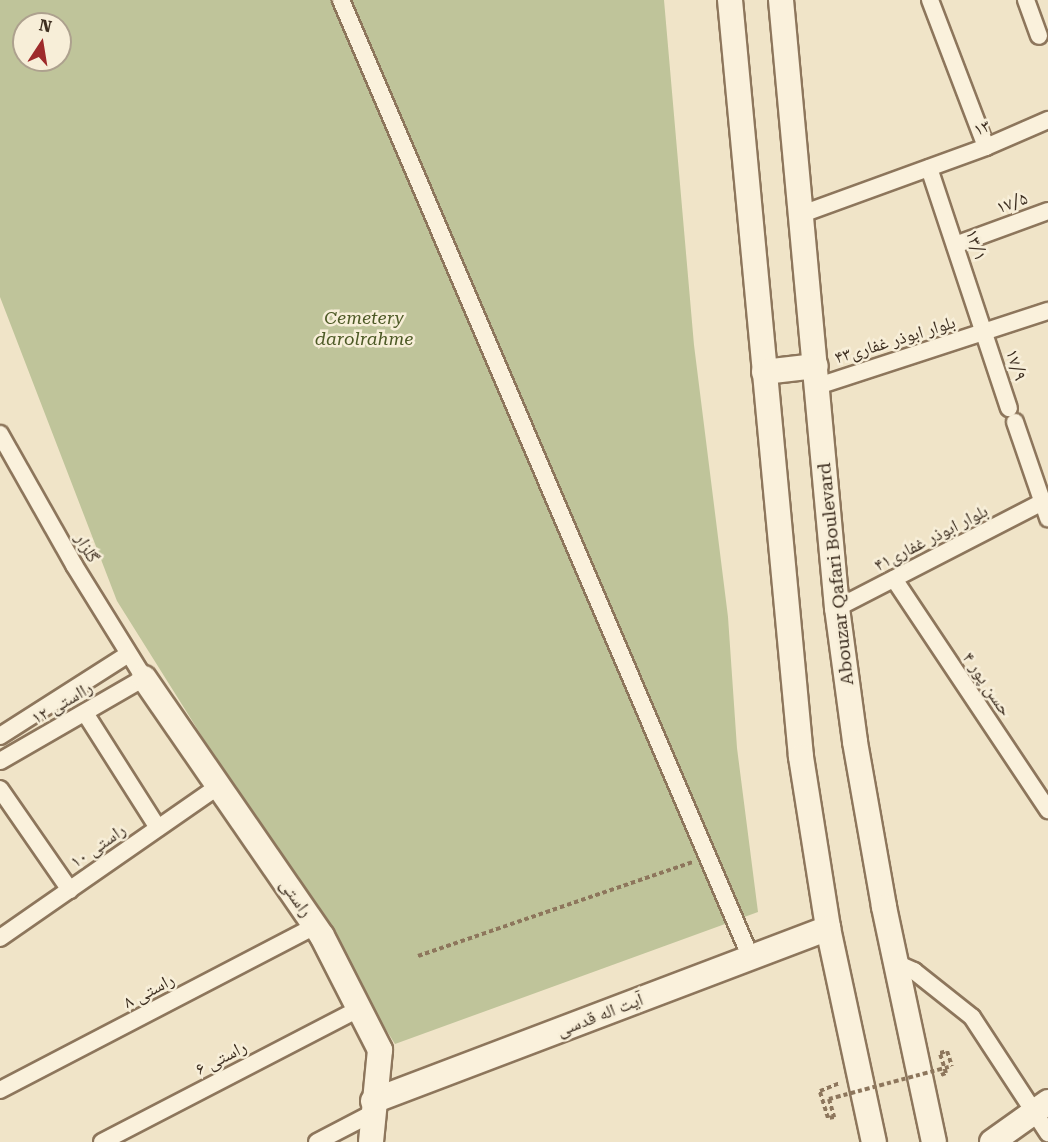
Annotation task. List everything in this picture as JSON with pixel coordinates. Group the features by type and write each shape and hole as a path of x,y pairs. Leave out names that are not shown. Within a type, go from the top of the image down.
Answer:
{"main road":[{"path":"730,0 797,723 828,928 874,1142"},
{"name":"Abouzar Qafari Boulevard","path":"782,0 837,608 855,742 896,963 934,1142"},
{"path":"764,372 817,376"},
{"name":"راستی","path":"144,678 315,926 380,1050 372,1108 371,1142"},
{"name":"آیت اله قدسی","path":"372,1108 828,928"},
{"path":"992,1142 1041,1107"}],"street":[{"path":"341,0 751,958"},
{"path":"930,0 986,147"},
{"path":"1026,0 1039,36"},
{"name":"۱۳","path":"802,214 986,147 1048,120"},
{"name":"۱۳/۱","path":"929,168 985,334"},
{"name":"۱۷/۵","path":"955,245 1048,211"},
{"name":"بلوار ابوذر غفاری۴۳","path":"817,376 985,334 1048,312"},
{"name":"۱۷/۹","path":"985,334 1048,518"},
{"name":"گلزار","path":"0,434 127,655 144,678"},
{"name":"بلوار ابوذر غفاری۴۱","path":"837,608 1042,502"},
{"name":"۴ حسن پور","path":"894,579 1048,810"},
{"name":"۱۲ رااستی","path":"0,736 127,655"},
{"name":"۱۲ رااستی","path":"0,761 144,678"},
{"path":"85,713 158,828"},
{"name":"راستی ۱۰","path":"0,938 219,786"},
{"path":"0,789 70,890"},
{"name":"راستی ۸","path":"0,1090 315,926"},
{"path":"896,963 914,971 972,1017 1041,1107 1048,1133"},
{"name":"راستی ۶","path":"102,1142 359,1009"},
{"path":"317,1142 372,1108"}],"path":[{"path":"418,956 707,857"},
{"path":"820,1091 828,1119 834,1117 829,1099 952,1066 947,1051 940,1053 946,1073"}],"green space":[{"name":"Cemetery darolrahme","path":"0,0 664,0 694,345 728,617 737,748 758,912 395,1044 117,601 0,297"}]}
